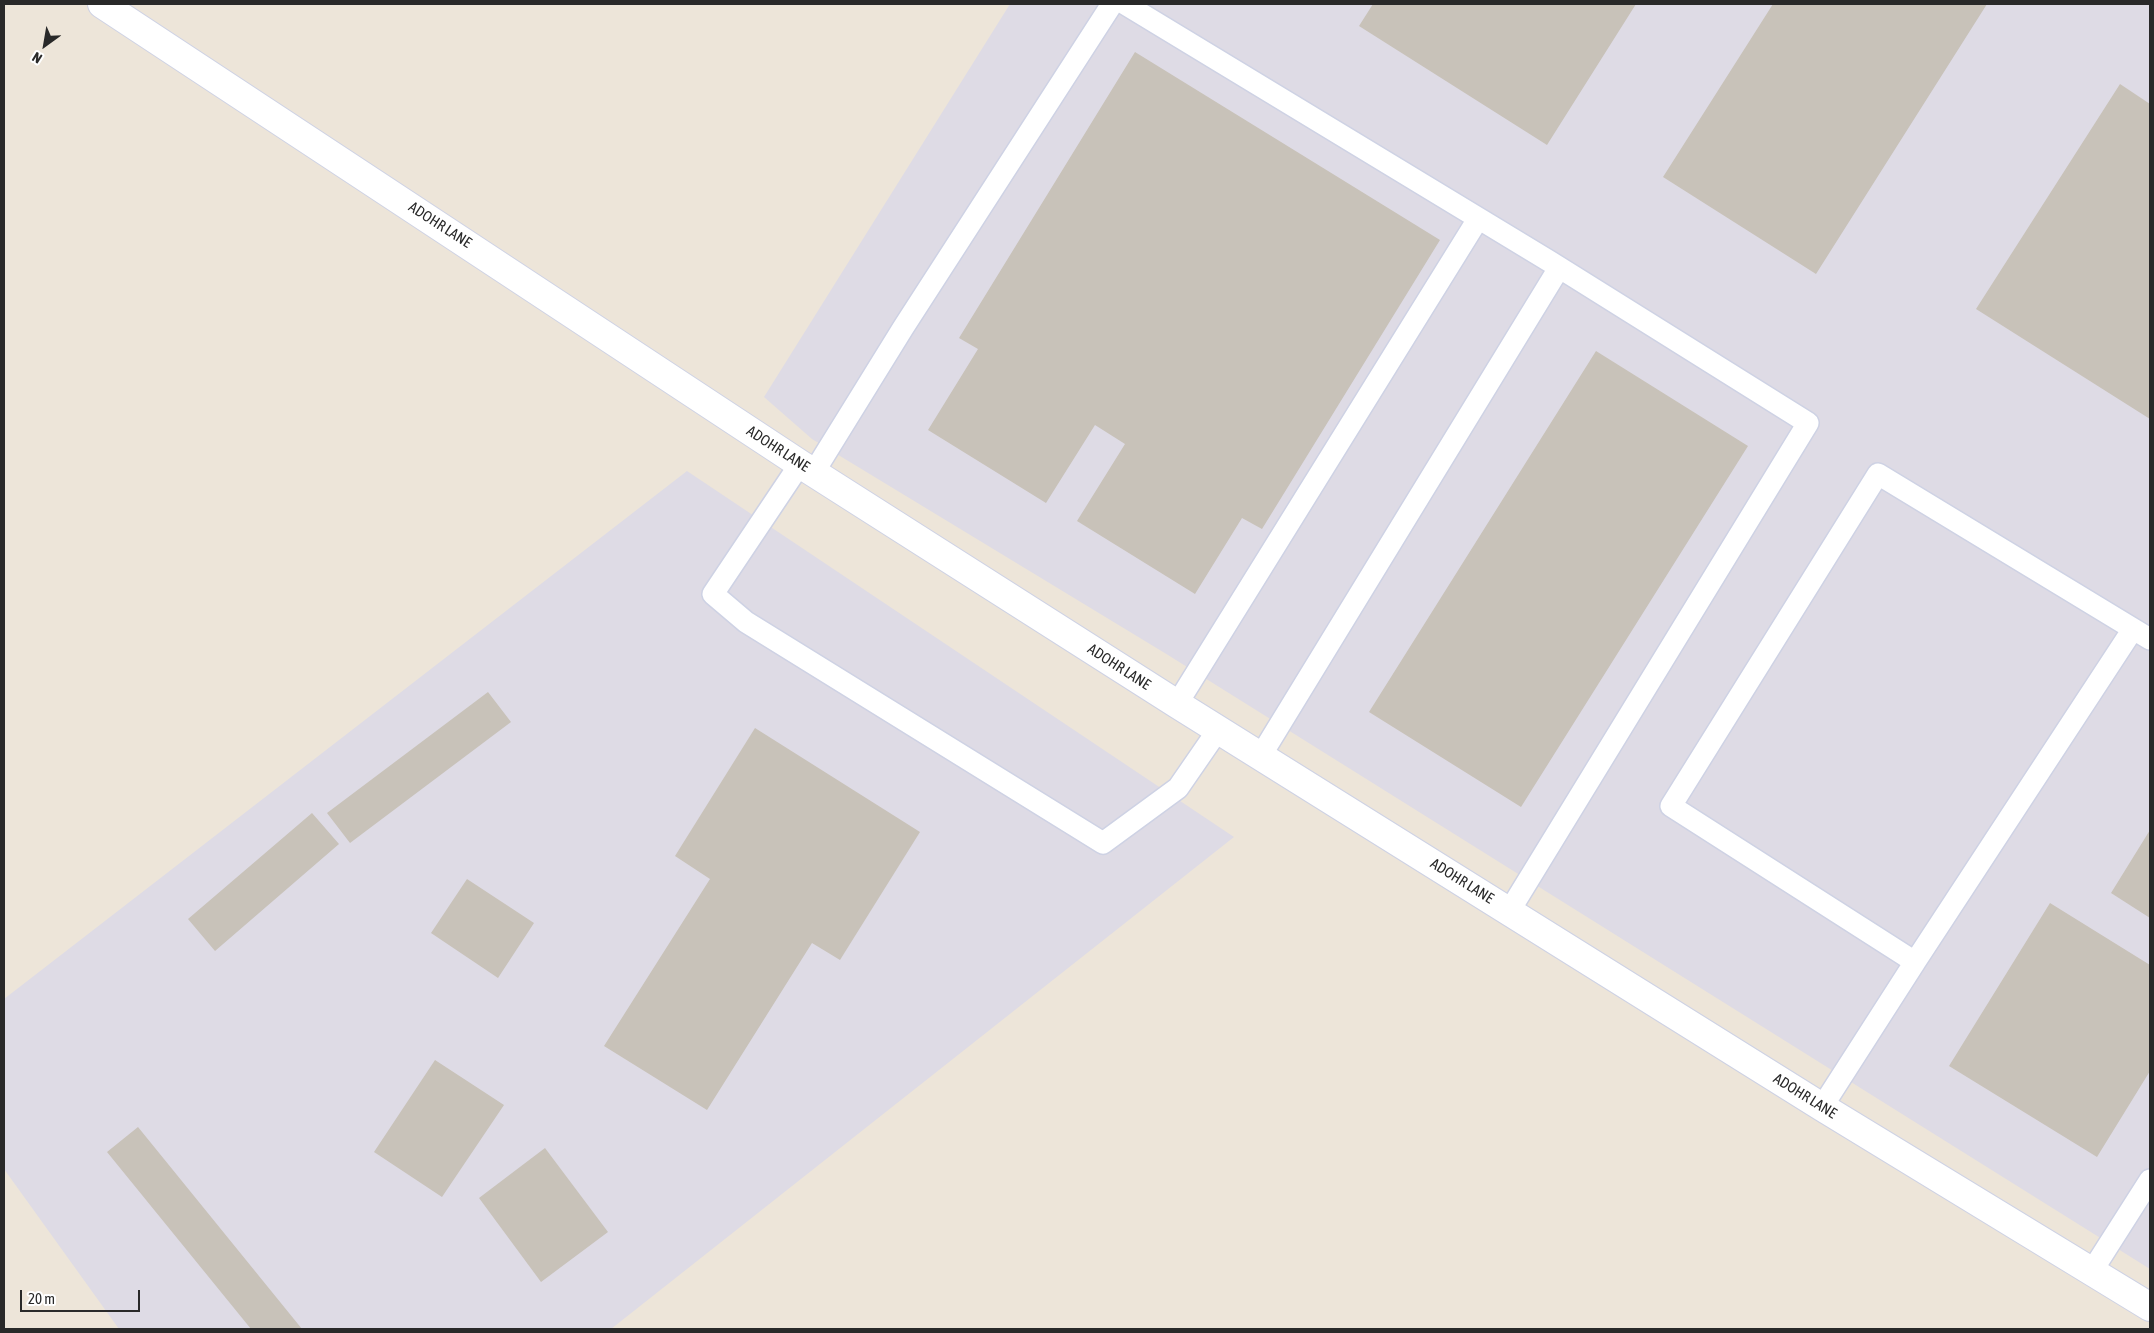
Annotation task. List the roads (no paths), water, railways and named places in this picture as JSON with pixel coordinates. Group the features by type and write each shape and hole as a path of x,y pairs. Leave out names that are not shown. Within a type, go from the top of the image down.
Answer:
{"street":[{"name":"ADOHR LANE","path":"102,4 807,468 1260,757 1510,910 1822,1107 2150,1307"}],"lane":[{"path":"1112,4 903,328 807,468 712,594 746,622 1104,843 1178,788 1218,730"},
{"path":"1125,4 1559,268 1808,423 1510,910"},
{"path":"1177,704 1478,219"},
{"path":"1260,757 1559,268"},
{"path":"1822,1107 1915,962 2142,634 1878,474 1671,806 1915,962"},
{"path":"2092,1271 2150,1180"}]}
